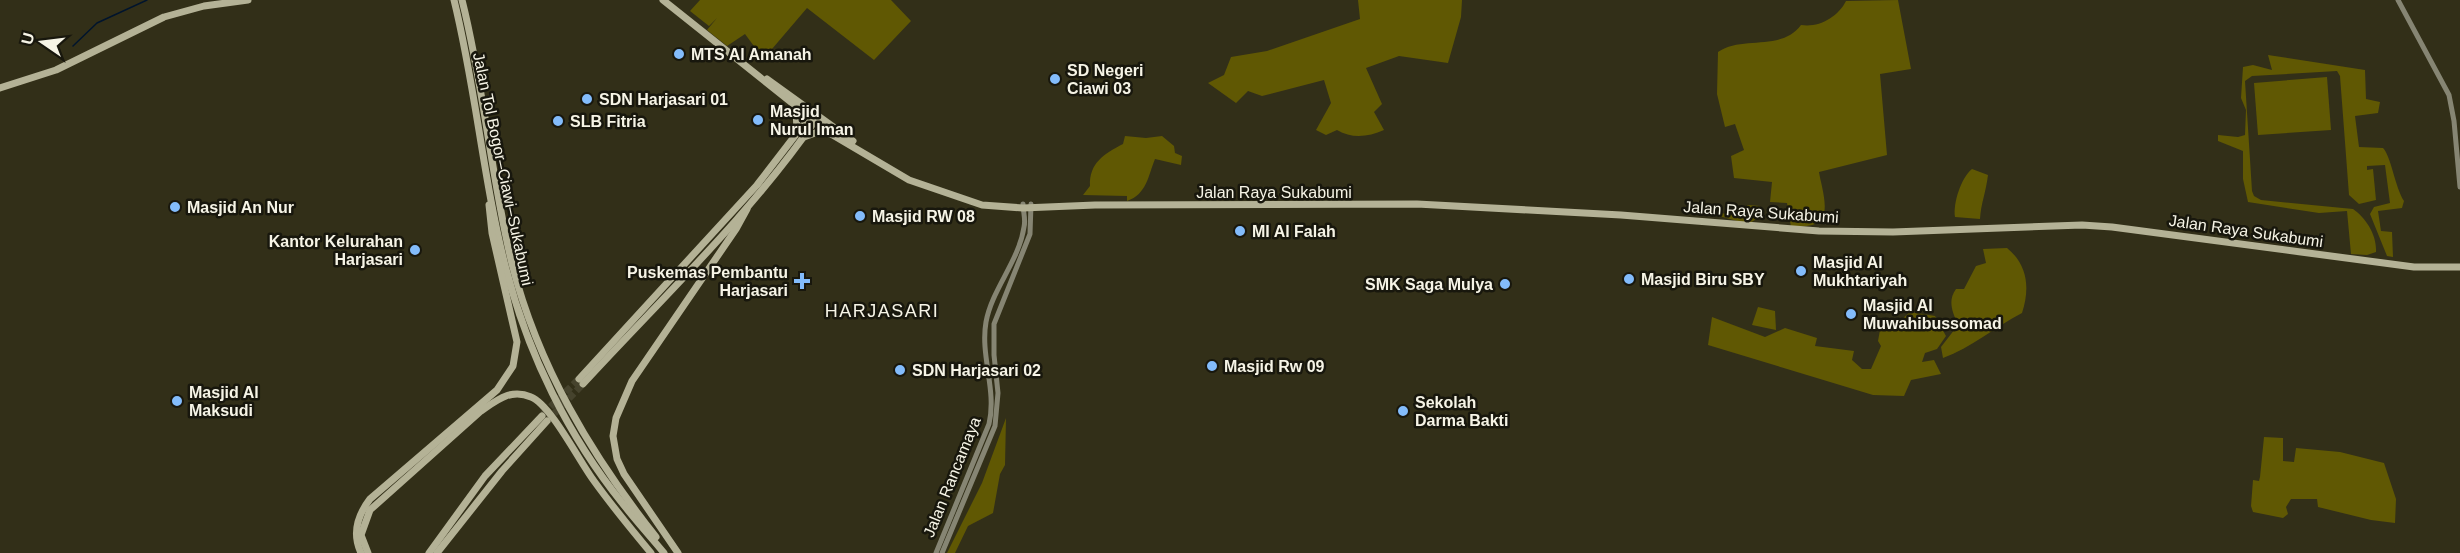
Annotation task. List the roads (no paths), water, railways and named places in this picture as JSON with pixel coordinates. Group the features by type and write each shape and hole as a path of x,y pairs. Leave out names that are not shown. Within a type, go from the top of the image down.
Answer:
{"highway":[{"path":"0,88 56,70 164,17 204,6 248,0"},
{"name":"Jalan Tol Bogor–Ciawi–Sukabumi","path":"454,0 506,269 518,308 549,385 582,440 625,503 664,553"},
{"name":"Jalan Tol Bogor–Ciawi–Sukabumi","path":"462,0 513,266 546,361 582,440"},
{"name":"Jalan Raya Sukabumi","path":"663,0 796,107 887,164 923,182 984,201 1027,206"},
{"name":"Jalan Raya Sukabumi","path":"670,0 814,117 831,134 885,167 932,190 982,205 1417,204 1621,215 1819,231 1893,232 2082,225 2141,230 2414,267 2460,267"},
{"path":"796,107 800,137"},
{"path":"814,117 800,137 777,174 747,209 581,381 800,137 818,132 831,134"},
{"path":"361,553 356,542 356,531 362,509 370,499 496,390 513,366 517,342 492,233 489,184"},
{"path":"678,553 638,496 617,459 613,436 620,404 747,209"},
{"path":"368,553 362,535 370,510 501,397 520,393 539,401 555,420 571,449 651,553"},
{"path":"429,553 485,476 544,419 437,553"},
{"name":"Jalan Tol Bogor–Ciawi–Sukabumi","path":"625,503 670,553"}],"street":[{"path":"2398,0 2449,95 2454,121 2460,187"},
{"name":"Jalan Rancamaya","path":"936,553 989,424 992,405 985,348 986,325 991,305 1023,235 1027,206"},
{"name":"Jalan Rancamaya","path":"942,553 995,426 998,393 994,327 999,308 1030,234 1027,206"}],"waterway":[{"path":"73,46 97,23 147,0"}],"tunnel":[{"path":"543,414 579,379"},
{"path":"547,421 583,384"}],"place":[{"name":"MTS Al Amanah","path":"679,54"},
{"name":"SD Negeri Ciawi 03","path":"1055,79"},
{"name":"SDN Harjasari 01","path":"587,99"},
{"name":"Masjid Nurul Iman","path":"758,120"},
{"name":"SLB Fitria","path":"558,121"},
{"name":"Masjid An Nur","path":"175,207"},
{"name":"Masjid RW 08","path":"860,216"},
{"name":"MI Al Falah","path":"1240,231"},
{"name":"Kantor Kelurahan Harjasari","path":"415,250"},
{"name":"Masjid Al Mukhtariyah","path":"1801,271"},
{"name":"Masjid Biru SBY","path":"1629,279"},
{"name":"Puskemas Pembantu Harjasari","path":"802,281"},
{"name":"SMK Saga Mulya","path":"1505,284"},
{"name":"Masjid Al Muwahibussomad","path":"1851,314"},
{"name":"Masjid Rw 09","path":"1212,366"},
{"name":"SDN Harjasari 02","path":"900,370"},
{"name":"Masjid Al Maksudi","path":"177,401"},
{"name":"Sekolah Darma Bakti","path":"1403,411"}],"district":[{"name":"HARJASARI","path":"882,311"}]}
